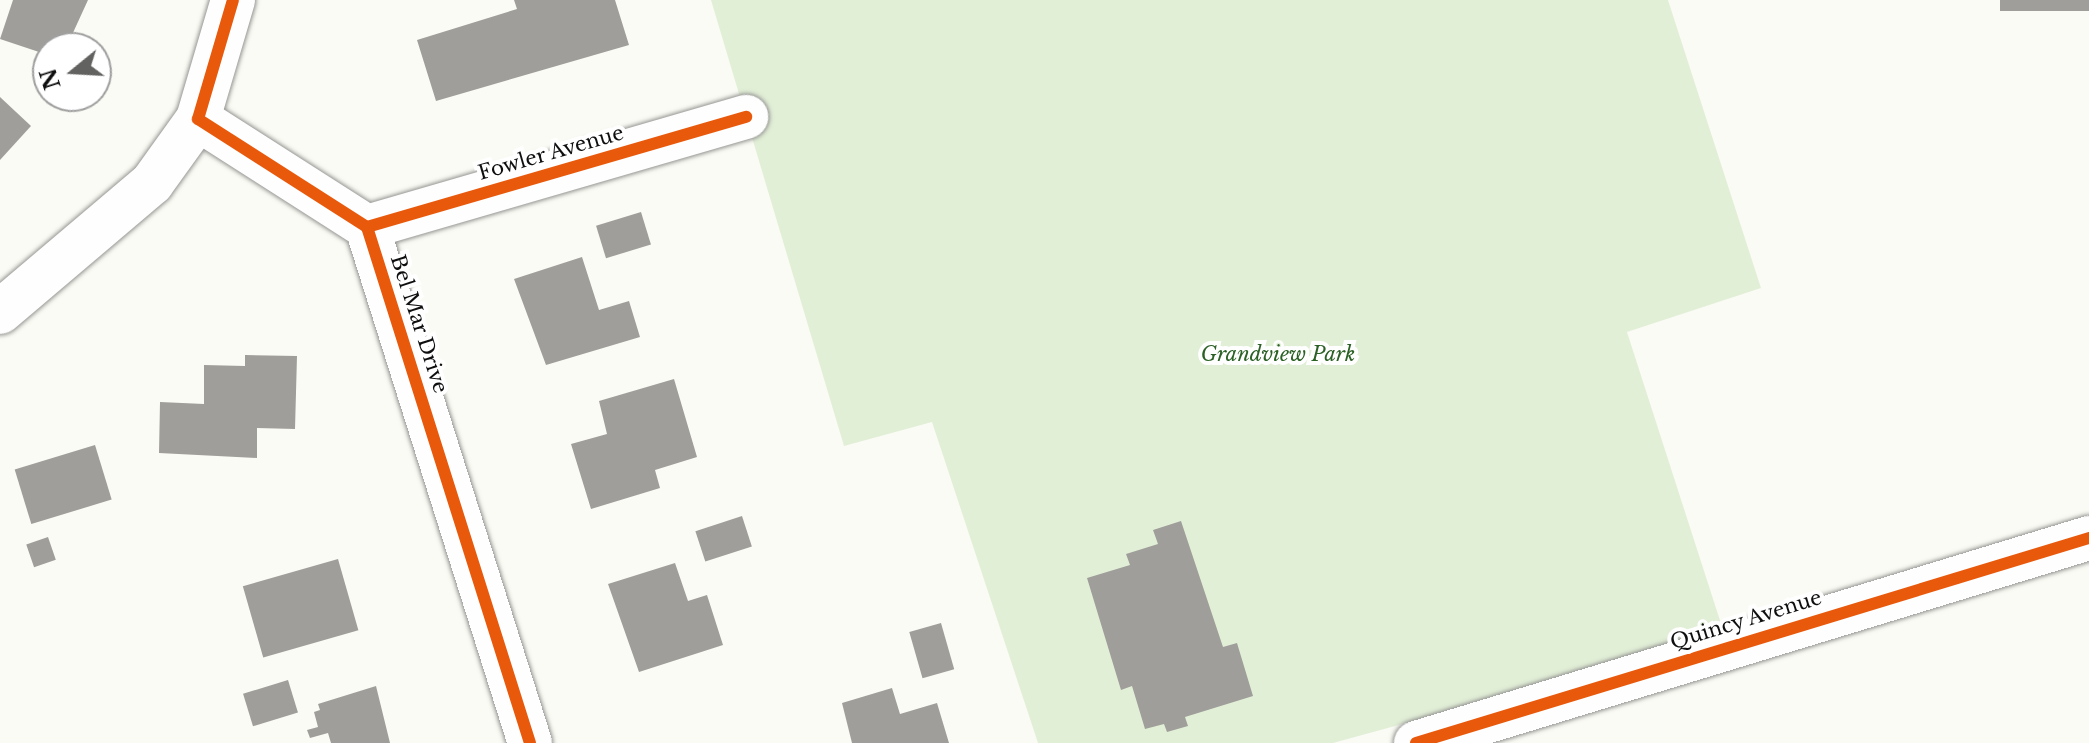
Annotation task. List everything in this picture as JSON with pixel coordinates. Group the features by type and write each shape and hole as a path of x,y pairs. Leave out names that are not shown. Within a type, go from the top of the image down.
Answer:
{"street":[{"path":"0,312 152,183 198,119 233,0"},
{"name":"Fowler Avenue","path":"367,227 746,117"},
{"path":"198,119 367,227"},
{"name":"Bel Mar Drive","path":"367,227 530,743"},
{"name":"Quincy Avenue","path":"1416,743 2089,538"}],"green space":[{"name":"Grandview Park","path":"711,0 1668,0 1761,288 1627,332 1725,636 1333,743 1038,743 932,422 844,446"}],"building":[{"path":"13,0 88,0 73,32 32,32 32,50 0,39"},
{"path":"514,0 615,0 629,45 436,101 417,40 517,9"},
{"path":"2000,0 2089,0 2089,11 2000,11"},
{"path":"0,97 31,126 0,160"},
{"path":"641,212 651,245 606,258 596,226"},
{"path":"582,257 599,310 629,301 640,337 546,365 514,279"},
{"path":"245,355 297,356 295,429 257,428 257,458 159,453 160,402 204,404 204,365 245,366"},
{"path":"674,379 697,457 655,470 660,488 591,509 571,444 607,434 599,401"},
{"path":"95,445 112,500 31,524 15,470"},
{"path":"742,516 752,546 705,562 695,531"},
{"path":"1181,521 1223,647 1237,643 1253,696 1185,717 1188,726 1167,732 1164,724 1145,729 1132,686 1121,690 1087,578 1130,565 1126,554 1158,544 1153,530"},
{"path":"48,537 56,560 34,567 26,544"},
{"path":"338,559 358,630 263,657 243,586"},
{"path":"675,563 688,601 707,595 723,645 639,672 608,584"},
{"path":"941,623 954,669 923,678 909,632"},
{"path":"288,680 298,713 253,726 243,694"},
{"path":"376,686 390,743 331,743 328,733 310,738 307,730 318,727 314,712 320,710 318,704"},
{"path":"892,688 900,714 937,703 949,743 852,743 842,703"}],"cycle path":[{"path":"233,0 198,119 367,227 530,743"},
{"path":"367,227 746,117"},
{"path":"1416,743 2089,538"}]}
